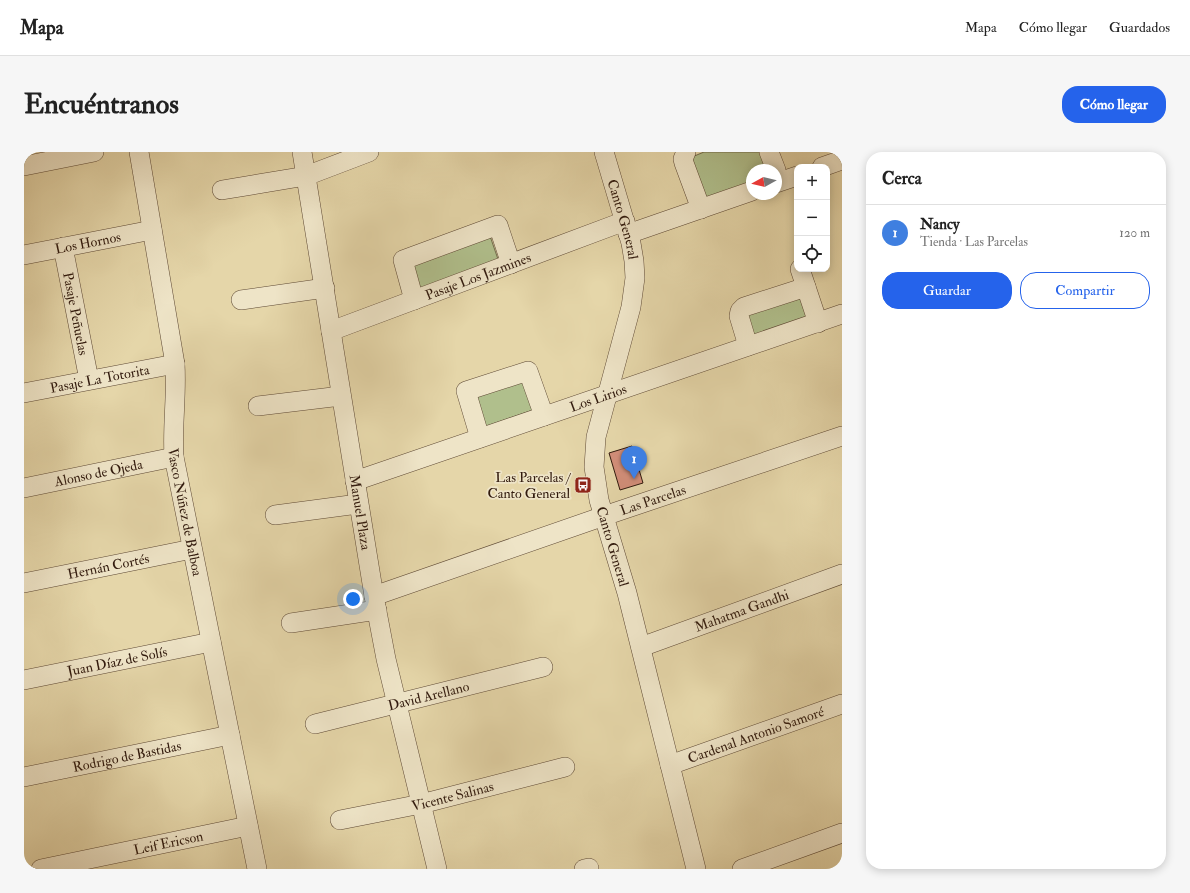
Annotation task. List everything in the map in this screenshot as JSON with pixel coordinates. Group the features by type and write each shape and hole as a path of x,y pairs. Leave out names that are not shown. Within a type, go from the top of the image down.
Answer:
{"street":[{"path":"24,166 94,152"},
{"name":"Vasco Núñez de Balboa","path":"139,152 175,364 176,383 173,435 174,458 257,869"},
{"name":"Manuel Plaza","path":"302,152 325,288 354,481 375,603 436,869"},
{"path":"222,190 306,176 369,152"},
{"name":"Canto General","path":"604,152 634,261 634,278 633,296 596,437 594,452 596,484 627,593 696,869"},
{"path":"686,152 684,155 684,162 701,209"},
{"path":"769,152 775,164"},
{"path":"830,164 842,160"},
{"name":"Pasaje Los Jazmines","path":"331,330 511,264 626,228 701,209 746,193"},
{"path":"414,300 403,260 498,225 511,264"},
{"name":"Los Hornos","path":"24,255 152,230"},
{"name":"Pasaje Peñuelas","path":"63,247 89,380"},
{"path":"801,272 818,322"},
{"path":"748,346 739,316 740,311 744,308 806,287"},
{"path":"241,300 325,288"},
{"name":"Los Lirios","path":"354,481 842,314"},
{"name":"Pasaje La Totorita","path":"24,393 175,364"},
{"path":"480,438 466,391 528,371 544,416"},
{"path":"258,406 341,396"},
{"name":"Las Parcelas","path":"291,623 375,603 604,516 842,436"},
{"name":"Alonso de Ojeda","path":"24,488 174,458"},
{"path":"275,515 358,504"},
{"name":"Hernán Cortés","path":"24,583 192,549"},
{"name":"Mahatma Gandhi","path":"640,647 842,574"},
{"name":"Juan Díaz de Solís","path":"24,680 211,642"},
{"name":"David Arellano","path":"315,724 543,667"},
{"name":"Cardenal Antonio Samoré","path":"670,765 842,704"},
{"name":"Rodrigo de Bastidas","path":"24,777 230,735"},
{"name":"Vicente Salinas","path":"340,820 421,804 565,767"},
{"name":"Leif Ericson","path":"41,869 248,826"},
{"path":"742,869 842,833"}],"green space":[{"path":"704,152 766,152 771,164 746,164 746,191 707,200 690,164 692,157"},
{"path":"490,236 500,265 419,293 409,265"},
{"path":"799,294 809,317 749,337 746,311"},
{"path":"521,378 533,410 484,427 473,395"}],"building":[{"path":"632,446 643,483 620,490 609,453"}],"place":[{"name":"Nancy","path":"634,479"},
{"name":"Las Parcelas / Canto General","path":"583,485"}]}
